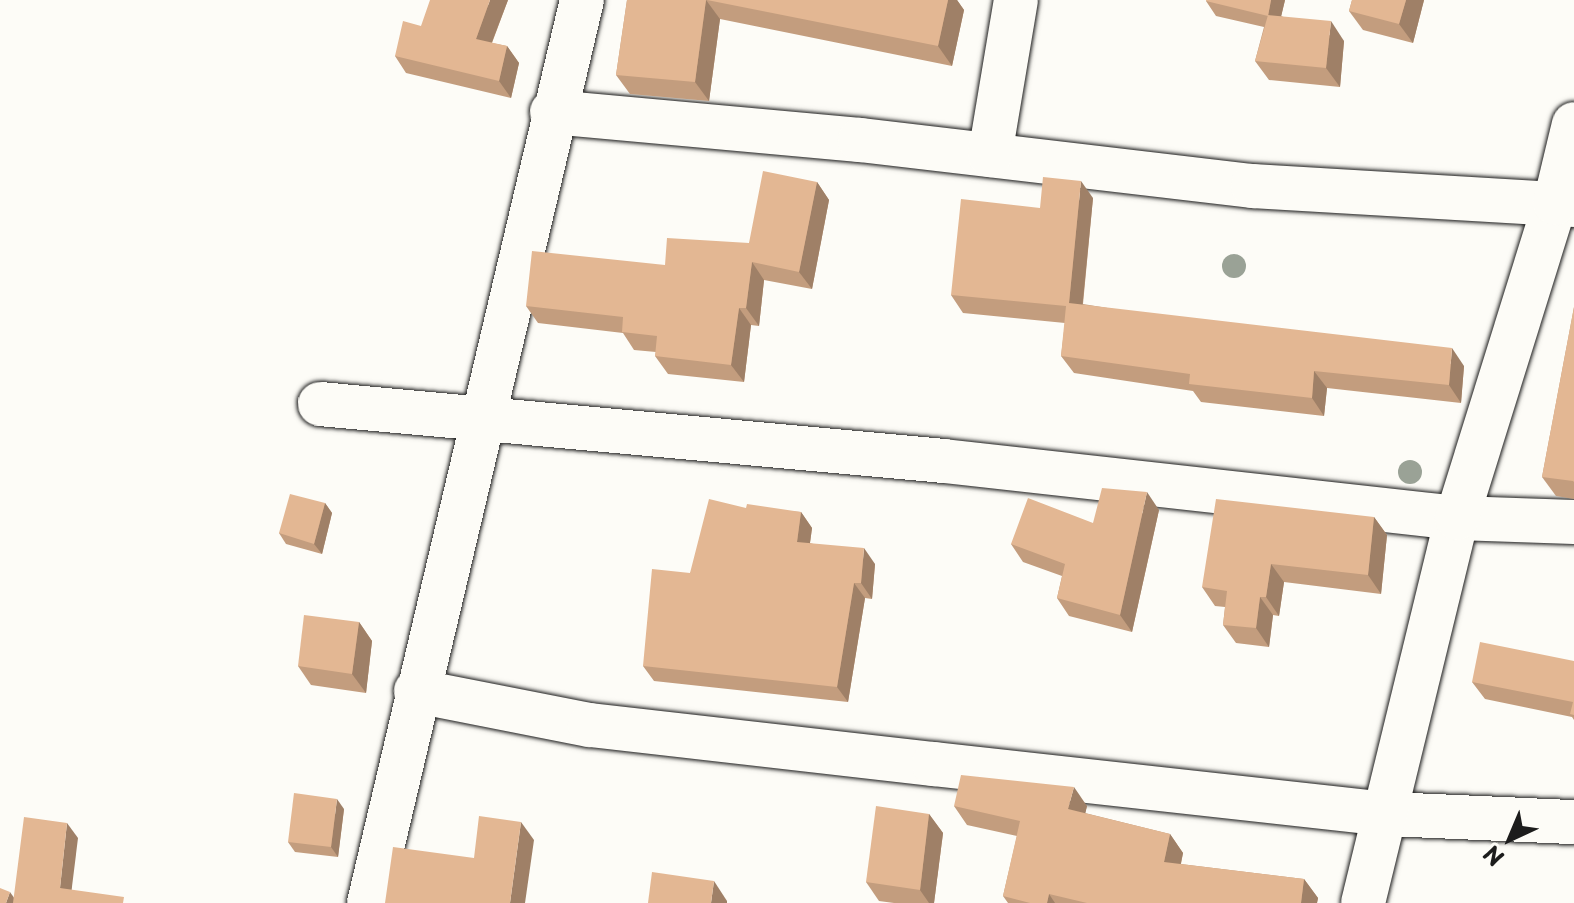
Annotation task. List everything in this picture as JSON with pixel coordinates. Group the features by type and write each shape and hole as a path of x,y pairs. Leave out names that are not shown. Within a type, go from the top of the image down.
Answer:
{"street":[{"path":"369,903 479,421 552,112 582,0"},
{"path":"990,155 1016,0"},
{"path":"552,112 990,155 1253,186 1565,204"},
{"path":"1363,903 1388,814 1457,518 1565,204 1574,124"},
{"path":"320,404 479,421 944,461 1457,518 1574,522"},
{"path":"416,691 590,725 1388,814 1574,822"}],"building":[{"path":"430,0 490,0 476,39 507,46 499,81 395,56 403,21 421,26"},
{"path":"627,0 706,0 695,82 616,75"},
{"path":"707,0 948,0 938,46"},
{"path":"1206,0 1271,0 1268,16"},
{"path":"1352,0 1406,0 1399,24 1349,11"},
{"path":"1268,15 1331,21 1326,68 1255,61"},
{"path":"763,171 817,182 799,272 752,262 746,308 739,308 731,365 655,356 657,336 622,332 623,317 526,306 532,251 665,265 667,238 749,243"},
{"path":"1043,177 1081,181 1069,303 1452,348 1449,385 1314,371 1312,398 1189,384 1190,374 1061,356 1066,306 951,295 961,199 1040,208"},
{"path":"1574,307 1574,482 1542,477"},
{"path":"1102,488 1147,492 1120,615 1057,598 1065,564 1011,544 1028,498 1093,523"},
{"path":"290,494 325,503 314,544 279,533"},
{"path":"709,499 746,508 747,504 801,512 797,542 864,548 861,583 854,583 837,687 643,666 652,569 690,573"},
{"path":"1216,499 1374,517 1368,575 1271,564 1266,597 1260,597 1256,628 1223,625 1227,591 1202,587"},
{"path":"304,615 359,622 352,674 298,666"},
{"path":"1480,642 1574,661 1574,715 1570,714 1573,702 1472,682"},
{"path":"961,775 1074,787 1068,809 1170,834 1164,862 1304,879 1301,903 1087,903 1049,894 1047,903 1030,903 1003,896 1020,821 954,806"},
{"path":"294,793 337,799 331,847 288,842"},
{"path":"876,806 929,814 920,890 866,882"},
{"path":"479,816 521,822 510,903 385,903 393,847 474,858"},
{"path":"24,817 67,823 60,888 124,897 123,903 13,903"},
{"path":"652,872 714,881 711,903 648,903"},
{"path":"0,888 10,892 6,903 0,903"}]}
